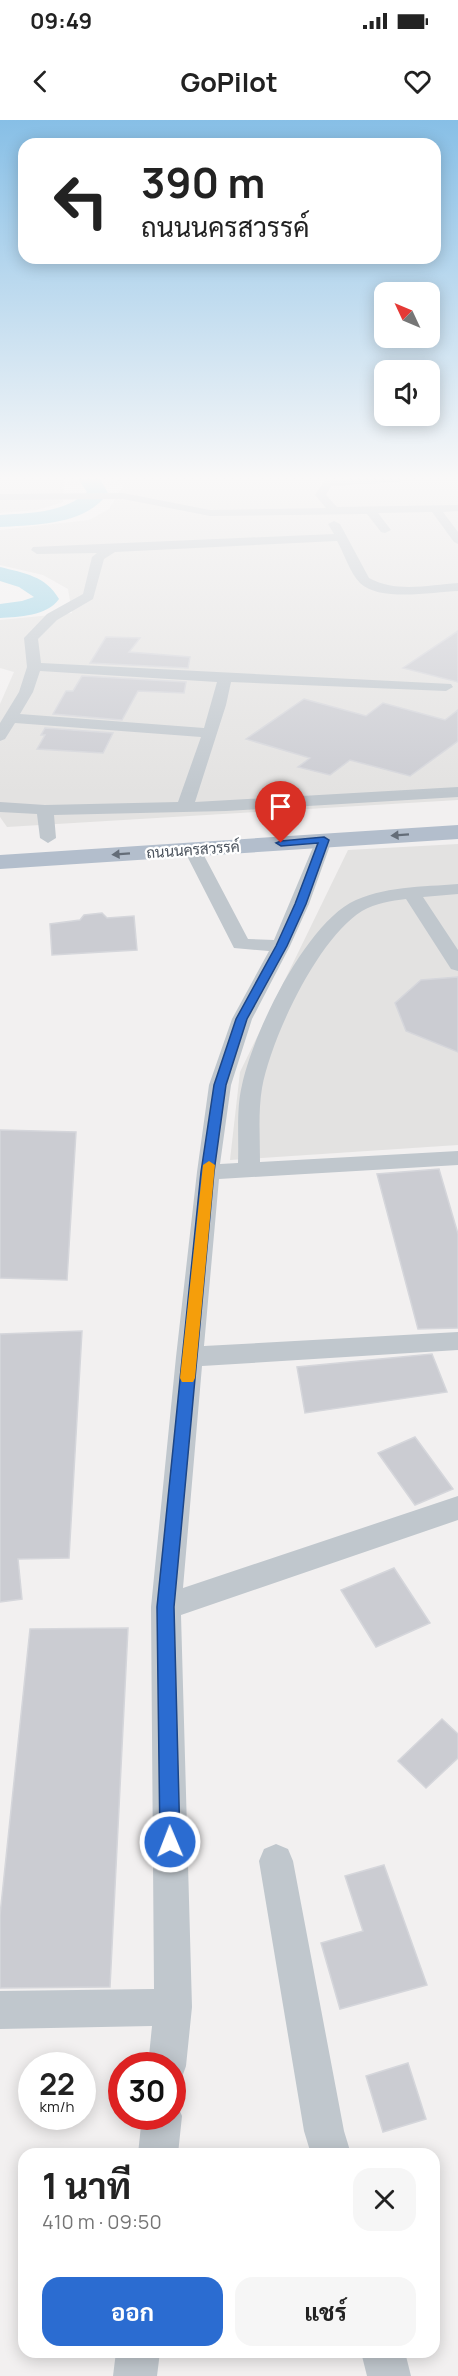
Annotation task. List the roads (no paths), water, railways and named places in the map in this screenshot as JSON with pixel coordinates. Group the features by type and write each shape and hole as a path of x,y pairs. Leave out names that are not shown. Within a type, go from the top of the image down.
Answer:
{"main road":[{"name":"ถนนนครสวรรค์","path":"0,862 32,844 77,836 458,813"},
{"name":"ถนนนครสวรรค์","path":"32,844 193,850 324,840 458,813"}],"street":[{"path":"0,736 26,692 34,667 31,638 52,616 89,596 92,584"},
{"path":"369,584 372,587 392,590 458,587"},
{"path":"34,667 225,678 452,683"},
{"path":"185,807 210,733 225,678"},
{"path":"426,700 452,683"},
{"path":"10,718 210,733"},
{"path":"0,807 45,810 185,807 458,813"},
{"path":"32,844 45,810"},
{"path":"168,2052 173,2007 166,1607 208,1172 220,1085 242,1019 281,946 300,904 324,840"},
{"path":"193,850 240,944 281,946"},
{"path":"249,1168 252,1088 262,1050 299,976 325,937 342,918 356,907 373,900 458,889"},
{"path":"412,894 458,964"},
{"path":"208,1172 458,1158"},
{"path":"189,1357 458,1341"},
{"path":"166,1607 458,1508"},
{"path":"276,1861 324,2131 330,2148"},
{"path":"0,2010 173,2007"},
{"path":"159,2148 161,2130"},
{"path":"135,2376 137,2358"},
{"path":"384,2358 389,2376"}],"waterway":[{"path":"0,611 24,608 47,599 44,593 32,584"}]}
